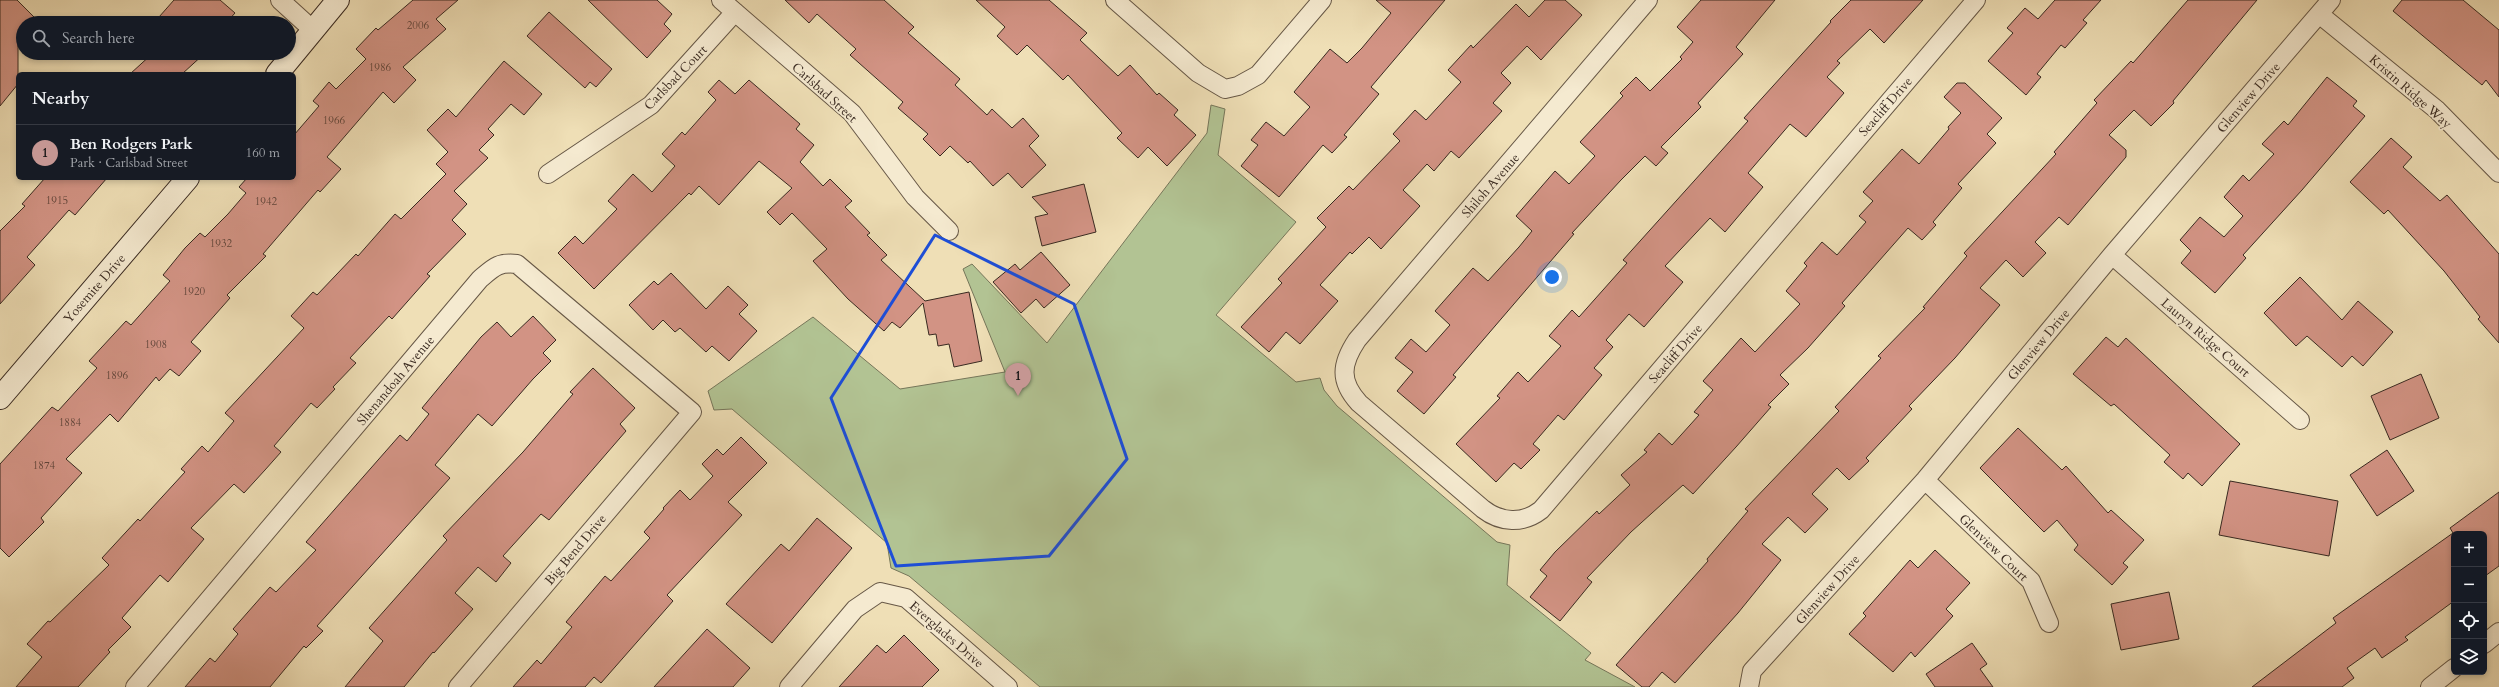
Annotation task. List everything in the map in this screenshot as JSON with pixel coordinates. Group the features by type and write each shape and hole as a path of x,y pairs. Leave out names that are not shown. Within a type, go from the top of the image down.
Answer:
{"street":[{"path":"280,0 314,31"},
{"path":"296,52 338,0"},
{"name":"Carlsbad Street","path":"721,0 852,113 915,197 949,231"},
{"path":"1115,0 1198,73 1225,89 1238,86 1258,75 1322,0"},
{"name":"Shiloh Avenue","path":"1344,376 1344,367 1348,354 1357,340 1648,0"},
{"name":"Seacliff Drive","path":"1344,376 1351,395 1359,403 1489,514 1504,520 1518,520 1534,515 1976,0"},
{"name":"Glenview Drive","path":"1749,687 1752,671 1925,480 2112,255 2331,0"},
{"name":"Carlsbad Court","path":"548,174 651,105 735,12"},
{"name":"Kristin Ridge Way","path":"2319,14 2437,110 2499,173"},
{"path":"279,72 289,60"},
{"name":"Yosemite Drive","path":"0,398 186,180"},
{"name":"Lauryn Ridge Court","path":"2112,255 2300,420"},
{"name":"Shenandoah Avenue","path":"135,687 480,279 492,268 504,263 517,264 526,270 692,412"},
{"name":"Big Bend Drive","path":"458,687 692,412"},
{"name":"Glenview Court","path":"1925,480 2031,581 2049,623"},
{"name":"Everglades Drive","path":"789,687 855,609 880,592 906,598 1008,687"},
{"path":"2487,642 2499,632"},
{"path":"2430,687 2451,670"}],"highlighted area":[{"path":"935,235 1074,304 1127,459 1049,556 896,566 831,398"}],"green space":[{"path":"1211,105 1225,109 1218,155 1296,222 1216,315 1296,382 1320,378 1324,390 1337,406 1497,542 1510,545 1507,585 1591,653 1585,660 1635,687 1040,687 909,576 891,568 887,543 732,409 714,410 708,391 813,317 900,389 1005,372 963,269 972,264 1047,343 1207,133"}],"building":[{"path":"0,0 17,0 33,16 16,16 16,60 18,60 18,72 16,72 16,86 0,106"},
{"path":"174,0 220,0 235,13 232,16 160,16"},
{"path":"413,0 458,0 436,19 446,29 403,67 416,80 394,103 383,92 327,157 341,169 320,192 318,190 263,254 266,256 227,295 230,298 191,342 201,351 179,376 170,369 159,381 156,377 118,422 110,414 66,459 82,473 41,518 44,522 9,557 0,548 0,464 52,407 58,411 97,368 89,361 126,321 131,325 170,281 163,275 185,248 200,233 205,237 228,214 246,193 239,187 245,180 296,180 296,133 319,106 313,101 329,82 336,89 366,59 356,49 376,28 378,30"},
{"path":"588,0 657,0 672,14 664,24 671,31 647,58"},
{"path":"785,0 884,0 914,27 908,33 960,79 955,85 987,115 992,109 1012,128 1023,118 1039,136 1029,146 1046,165 1022,188 1008,173 993,186 970,161 968,163 950,146 940,156 923,139 928,134 898,108 903,102 850,55 856,49 817,14 809,23"},
{"path":"976,0 1049,0 1087,33 1080,40 1118,76 1130,65 1157,95 1159,93 1178,110 1174,115 1196,135 1167,166 1148,147 1138,158 1117,138 1122,133 1068,75 1063,80 1027,45 1017,55 997,36 1005,27"},
{"path":"1376,0 1445,0 1371,87 1379,94 1344,135 1347,137 1332,153 1323,145 1279,197 1241,166 1258,145 1251,140 1266,122 1284,136 1310,107 1294,92 1330,49 1347,63 1362,48 1391,13"},
{"path":"1545,0 1565,0 1582,15 1541,60 1527,46 1501,73 1511,83 1493,103 1502,111 1459,158 1451,151 1434,171 1427,164 1403,190 1420,206 1381,249 1369,237 1352,254 1350,252 1320,285 1338,301 1300,344 1286,332 1269,352 1241,327 1282,283 1278,279 1326,227 1317,218 1349,186 1353,190 1400,141 1393,134 1415,110 1426,120 1461,82 1448,70 1471,45 1473,48 1516,4 1529,17"},
{"path":"1701,0 1775,0 1736,47 1743,54 1698,103 1701,107 1661,147 1668,153 1656,166 1645,156 1621,180 1572,233 1574,234 1453,375 1456,377 1424,414 1397,391 1413,372 1395,358 1411,339 1426,352 1450,325 1435,311 1473,268 1488,281 1519,247 1532,231 1516,216 1555,171 1569,184 1595,156 1580,142 1623,96 1620,93 1636,77 1650,91 1682,59 1680,57 1693,42 1677,27"},
{"path":"1851,0 1923,0 1884,43 1870,29 1837,61 1840,63 1827,77 1844,93 1806,137 1790,124 1748,173 1763,187 1725,232 1710,218 1665,266 1683,282 1644,327 1629,314 1606,340 1613,347 1594,368 1602,375 1564,420 1558,415 1533,444 1540,450 1521,469 1514,463 1496,482 1456,444 1500,398 1497,396 1518,372 1528,382 1561,346 1549,336 1572,310 1579,317 1627,263 1623,260 1748,121 1744,118 1831,22 1830,21"},
{"path":"2055,0 2101,0 2083,20 2087,23 2065,48 2061,45 2037,74 2041,77 2026,95 1988,61 2013,33 2007,28 2025,8 2038,19"},
{"path":"2188,0 2257,0 2173,101 2174,103 2151,126 2134,110 2109,135 2126,150 2126,157 2068,225 2059,217 2035,242 2046,253 2023,277 2006,260 1980,288 2000,305 1955,358 1909,406 1912,409 1866,458 1869,461 1849,480 1837,468 1812,494 1828,509 1805,533 1788,517 1762,544 1781,560 1738,613 1675,683 1662,672 1649,687 1642,687 1616,665 1708,561 1707,559 1748,511 1745,509 1839,411 1835,407 1881,358 1878,356 1925,308 1923,307 1967,256 1964,253 2056,154 2054,152 2097,103 2094,100 2131,61 2133,63"},
{"path":"2402,0 2463,0 2499,30 2499,97 2486,80 2482,85 2393,11"},
{"path":"549,12 612,69 596,87 590,82 585,88 527,36"},
{"path":"145,60 197,60 184,72 132,72"},
{"path":"504,61 542,94 524,115 511,104 488,129 494,135 479,150 488,158 454,191 467,204 452,220 466,234 427,274 430,276 392,319 389,316 350,358 356,363 333,387 335,389 317,408 311,403 274,446 281,452 244,493 234,484 191,528 204,539 168,582 160,575 122,618 131,627 108,650 110,652 78,687 16,687 42,657 27,644 48,621 50,622 109,565 102,558 138,519 140,521 185,472 181,469 202,446 208,452 234,421 225,413 304,328 291,316 313,292 317,295 356,254 358,256 395,214 401,219 446,174 436,164 448,152 427,130 448,109 456,117"},
{"path":"2327,77 2357,101 2353,106 2365,116 2302,190 2243,255 2246,258 2215,293 2181,263 2191,251 2180,240 2200,217 2224,237 2243,216 2224,197 2243,175 2249,181 2274,154 2262,144 2284,121 2288,125"},
{"path":"719,80 735,94 749,80 800,124 796,129 814,145 800,162 823,186 830,179 852,201 845,207 870,233 867,235 887,255 881,260 925,301 969,292 982,361 954,367 949,344 938,346 936,334 929,335 923,303 900,328 892,322 884,331 848,299 813,261 827,249 792,213 780,225 767,212 792,188 759,161 719,205 699,186 691,195 689,193 594,289 558,253 575,236 583,244 617,209 608,201 633,174 652,192 675,166 662,154 682,132 685,135 716,100 708,92"},
{"path":"1957,83 1965,83 2002,118 1987,134 1996,143 1958,184 1962,188 1933,222 1936,225 1922,240 1908,228 1842,303 1845,306 1808,348 1780,375 1789,384 1768,405 1771,407 1736,447 1693,494 1683,485 1631,532 1587,578 1592,582 1560,621 1530,597 1547,576 1540,570 1555,552 1597,511 1599,514 1630,485 1621,475 1647,452 1644,450 1659,433 1672,445 1699,415 1694,412 1713,390 1703,381 1741,338 1755,352 1800,304 1786,291 1807,266 1804,263 1822,242 1837,255 1866,222 1859,216 1873,201 1863,192 1902,149 1919,164 1961,113 1944,97"},
{"path":"2391,138 2412,157 2403,167 2440,201 2447,195 2499,254 2499,343 2478,319 2480,317 2444,271 2388,210 2384,214 2350,182"},
{"path":"43,180 105,180 75,215 69,210 27,257 35,265 0,304 0,231 25,206 22,204"},
{"path":"1084,184 1096,232 1042,246 1035,217 1048,214 1032,197"},
{"path":"1041,252 1070,285 1044,308 1036,299 1021,313 993,282 1015,264 1020,270"},
{"path":"671,273 706,309 728,286 748,305 739,314 757,331 729,361 712,346 706,352 680,328 675,332 663,320 653,330 629,305 654,281 658,285"},
{"path":"2300,277 2342,320 2358,301 2393,332 2363,366 2352,356 2342,367 2307,336 2296,346 2264,313"},
{"path":"533,316 556,340 543,353 551,361 533,379 492,426 478,414 435,465 450,478 317,626 323,631 306,648 304,646 270,687 185,687 210,658 215,662 238,634 233,629 270,587 276,592 316,550 306,542 400,435 407,441 429,414 422,408 481,337 497,322 511,337"},
{"path":"2106,337 2118,347 2126,338 2240,444 2202,486 2188,473 2183,479 2164,462 2170,455 2114,404 2111,406 2073,374"},
{"path":"593,368 635,408 620,424 626,431 549,520 541,514 503,556 511,563 496,582 478,567 455,593 473,609 434,653 433,652 404,687 345,687 383,641 369,628 447,540 443,536 523,452 573,394 570,392"},
{"path":"2421,374 2439,418 2390,440 2371,396"},
{"path":"2018,428 2062,470 2066,466 2108,513 2111,510 2144,540 2123,563 2128,567 2112,585 2074,550 2078,545 2057,520 2044,532 1980,468"},
{"path":"741,437 767,463 728,502 742,515 667,595 673,601 601,683 594,677 585,687 513,687 537,660 541,664 572,627 566,622 605,576 611,581 650,538 644,532 680,490 690,500 713,476 702,464 717,449 723,455"},
{"path":"2387,450 2414,491 2377,516 2350,475"},
{"path":"2230,481 2338,501 2329,556 2219,535"},
{"path":"2499,492 2499,566 2487,575 2487,531 2452,531 2450,528"},
{"path":"817,518 852,548 772,643 726,604 781,544 789,551"},
{"path":"2451,534 2451,603 2405,637 2408,640 2382,658 2375,648 2347,668 2354,678 2342,687 2252,687 2336,623 2333,618"},
{"path":"1935,550 1970,583 1946,609 1953,616 1915,657 1911,652 1893,672 1849,634 1866,616 1863,613 1910,560 1918,568"},
{"path":"2169,592 2179,639 2121,650 2111,604"},
{"path":"707,629 750,668 733,687 654,687"},
{"path":"904,635 939,670 922,687 839,687 877,645 886,653"},
{"path":"1972,643 1987,664 1980,669 1993,687 1935,687 1926,674"}],"place":[{"name":"Ben Rodgers Park","path":"1018,396"}]}
